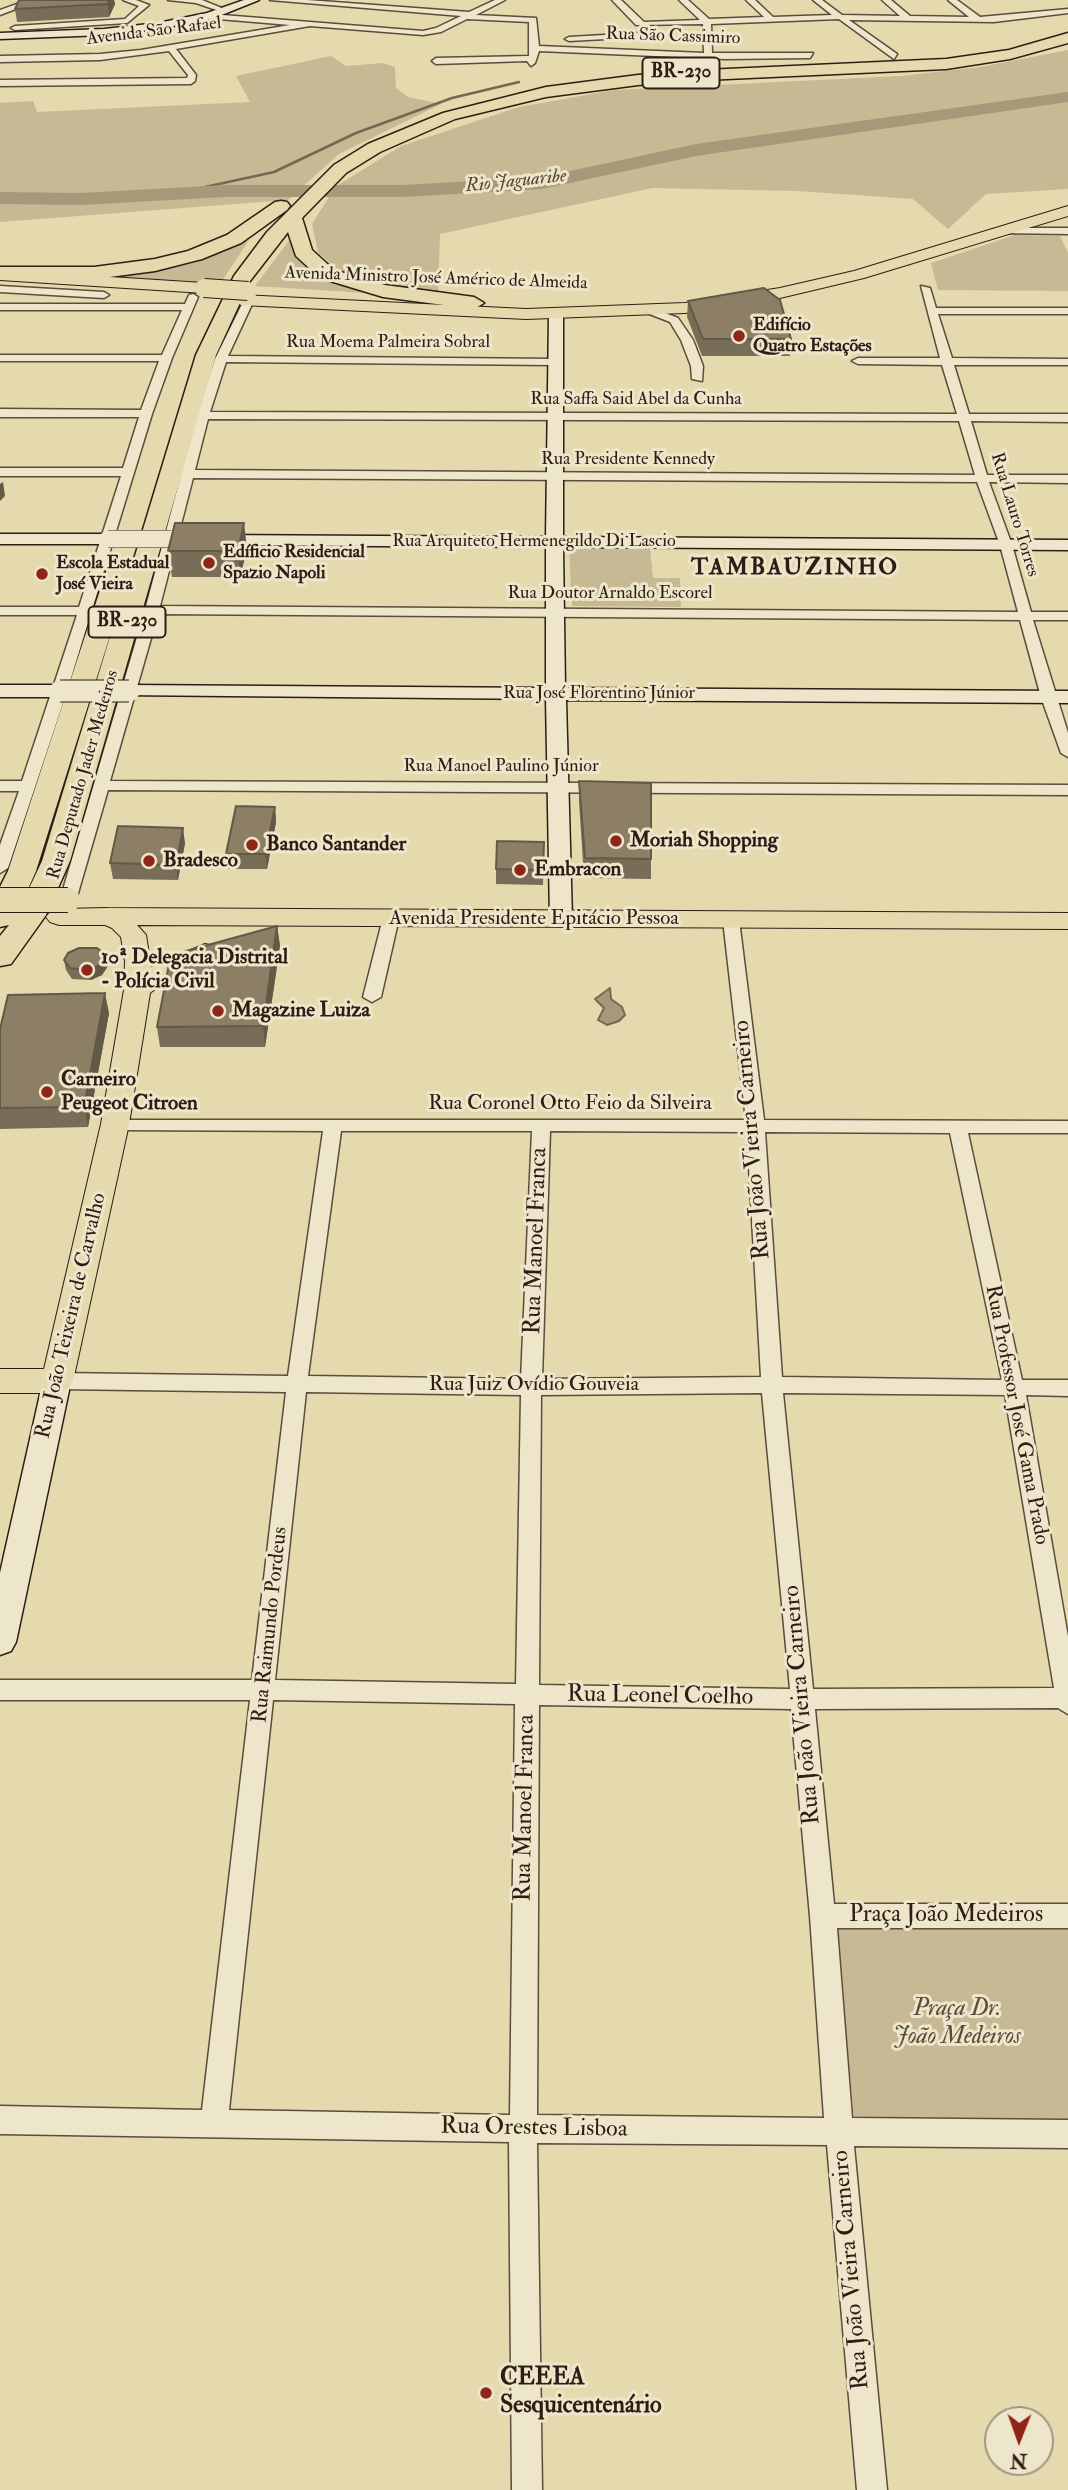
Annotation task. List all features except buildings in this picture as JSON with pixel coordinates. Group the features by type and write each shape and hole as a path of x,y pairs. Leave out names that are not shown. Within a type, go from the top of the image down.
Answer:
{"highway":[{"name":"BR-230","path":"0,917 22,871 200,318 222,284 292,205 319,179 362,145 420,119 542,88 696,72 946,61 1002,51 1068,31"},
{"name":"BR-230","path":"319,179 374,148 423,126 479,107 546,92 705,75 946,64 1010,54 1068,38"},
{"name":"BR-230","path":"0,957 32,915 56,861 206,355 241,279 292,205"},
{"path":"0,274 94,273 155,265 195,255 234,239 292,205 303,252 327,274 383,291 474,303"}],"main road":[{"path":"0,36 104,32 218,15 254,0"},
{"name":"Avenida Ministro José Américo de Almeida","path":"0,287 192,298 603,304 724,294 840,270 1068,201"},
{"name":"Avenida Ministro José Américo de Almeida","path":"246,297 556,314 651,311 680,314 816,285 1068,211"},
{"name":"Avenida Ministro José Américo de Almeida","path":"0,274 192,298"},
{"path":"157,307 192,298"},
{"path":"556,314 554,613 560,911"},
{"name":"Rua Arquiteto Hermenegildo Di Lascio","path":"0,539 1068,545"},
{"name":"Rua José Florentino Júnior","path":"0,691 1058,697"},
{"name":"Avenida Presidente Epitácio Pessoa","path":"0,900 107,916 391,918 560,911 731,920 1068,921"},
{"name":"Avenida Presidente Epitácio Pessoa","path":"0,917 63,908 560,911 1068,904"},
{"name":"Rua João Teixeira de Carvalho","path":"57,1381 115,1124 138,990 138,961 133,935 121,923 107,916"},
{"path":"138,990 162,971 189,958 305,918"},
{"name":"Rua Juiz Ovídio Gouveia","path":"0,1381 57,1381"}],"street":[{"path":"0,13 35,0"},
{"path":"15,27 127,21 145,5 127,0"},
{"path":"172,0 196,1 246,36"},
{"path":"274,0 334,2 532,20 535,48 532,61 436,61"},
{"path":"399,10 421,0"},
{"path":"218,15 406,33 431,32 501,0"},
{"path":"616,0 639,23 839,18 978,20 1021,18 1068,11"},
{"path":"683,0 707,22 708,55"},
{"path":"750,0 771,19"},
{"path":"817,0 894,56"},
{"path":"886,0 909,19"},
{"path":"954,1 978,20"},
{"path":"954,1 967,1"},
{"name":"Avenida São Rafael","path":"0,59 94,70 171,48 310,24"},
{"path":"696,34 707,33"},
{"path":"560,48 566,40 576,37 664,34"},
{"path":"0,83 94,70 170,83 193,79 171,48"},
{"name":"Rua São Cassimiro","path":"535,48 708,55 810,55"},
{"path":"1002,231 1068,231"},
{"name":"Rua Lauro Torres","path":"925,288 982,478 1006,545 1023,616 1058,697 1068,752"},
{"name":"Rua Deputado Jader Medeiros","path":"63,908 152,610 185,539 189,474 203,415 221,359 246,297"},
{"path":"0,868 60,691 146,414 192,298"},
{"path":"0,307 157,307"},
{"path":"934,311 1068,311"},
{"path":"680,314 698,379"},
{"path":"0,358 166,358"},
{"name":"Rua Moema Palmeira Sobral","path":"221,359 555,362"},
{"path":"858,361 1068,362"},
{"path":"0,413 146,414"},
{"name":"Rua Saffa Said Abel da Cunha","path":"203,415 1068,418"},
{"path":"0,472 128,472"},
{"name":"Rua Presidente Kennedy","path":"189,474 1068,479"},
{"name":"Rua Doutor Arnaldo Escorel","path":"152,610 1068,616"},
{"path":"0,611 84,611"},
{"name":"Rua Manoel Paulino Júnior","path":"101,785 1068,790"},
{"path":"0,786 27,786"},
{"path":"372,997 391,918"},
{"name":"Rua João Vieira Carneiro","path":"731,920 756,1127 772,1385 823,1916 839,2132 873,2490"},
{"name":"Rua Coronel Otto Feio da Silveira","path":"115,1124 1068,1128"},
{"name":"Rua Raimundo Pordeus","path":"214,2125 297,1382 333,1126"},
{"name":"Rua Manoel Franca","path":"527,2490 523,2129 527,1695 531,1387 541,1126"},
{"name":"Rua Professor José Gama Prado","path":"958,1127 1014,1388 1068,1700"},
{"name":"Rua Juiz Ovídio Gouveia","path":"57,1381 531,1387 772,1385 1068,1388"},
{"name":"Rua João Teixeira de Carvalho","path":"0,1642 57,1381"},
{"name":"Rua Leonel Coelho","path":"0,1690 264,1690 803,1699 1068,1700"},
{"name":"Praça João Medeiros","path":"823,1916 1068,1916"},
{"name":"Rua Orestes Lisboa","path":"0,2120 214,2125 1068,2134"}],"green space":[{"path":"1068,50 1068,189 986,194 948,229 913,199 797,191 652,188 440,234 438,295 400,289 336,269 318,252 312,224 335,187 401,146 519,107 614,90 901,76 980,67"},
{"path":"331,56 346,66 383,63 395,67 396,88 408,97 441,104 339,154 288,200 0,222 0,103 33,101 37,112 250,102 236,76"},
{"path":"1015,235 1060,236 1068,253 1068,291 938,290 931,263"},
{"path":"291,238 301,257 398,295 255,286"},
{"path":"249,240 220,284 94,278 148,273 193,263"},
{"path":"650,548 653,578 680,578 681,607 572,606 569,549"},
{"name":"Praça Dr. João Medeiros","path":"837,1927 1068,1928 1068,2123 854,2121"}],"shaded area":[{"path":"610,988 611,999 622,1007 625,1015 619,1021 607,1025 598,1020 604,1008 595,999"}],"waterway":[{"path":"173,194 274,172 356,133 452,98 519,82"},
{"name":"Rio Jaguaribe","path":"0,198 80,199 224,191 404,191 542,183 696,150 1068,97"}],"place":[{"name":"Edifício Quatro Estações","path":"739,336"},
{"name":"Edíficio Residencial Spazio Napoli","path":"209,563"},
{"name":"Escola Estadual José Vieira","path":"42,574"},
{"name":"Moriah Shopping","path":"616,841"},
{"name":"Banco Santander","path":"252,845"},
{"name":"Bradesco","path":"149,861"},
{"name":"Embracon","path":"520,870"},
{"name":"10ª Delegacia Distrital - Polícia Civil","path":"87,970"},
{"name":"Magazine Luiza","path":"218,1011"},
{"name":"Carneiro Peugeot Citroen","path":"47,1092"},
{"name":"CEEEA Sesquicentenário","path":"486,2393"}],"district":[{"name":"TAMBAUZINHO","path":"795,569"}]}
